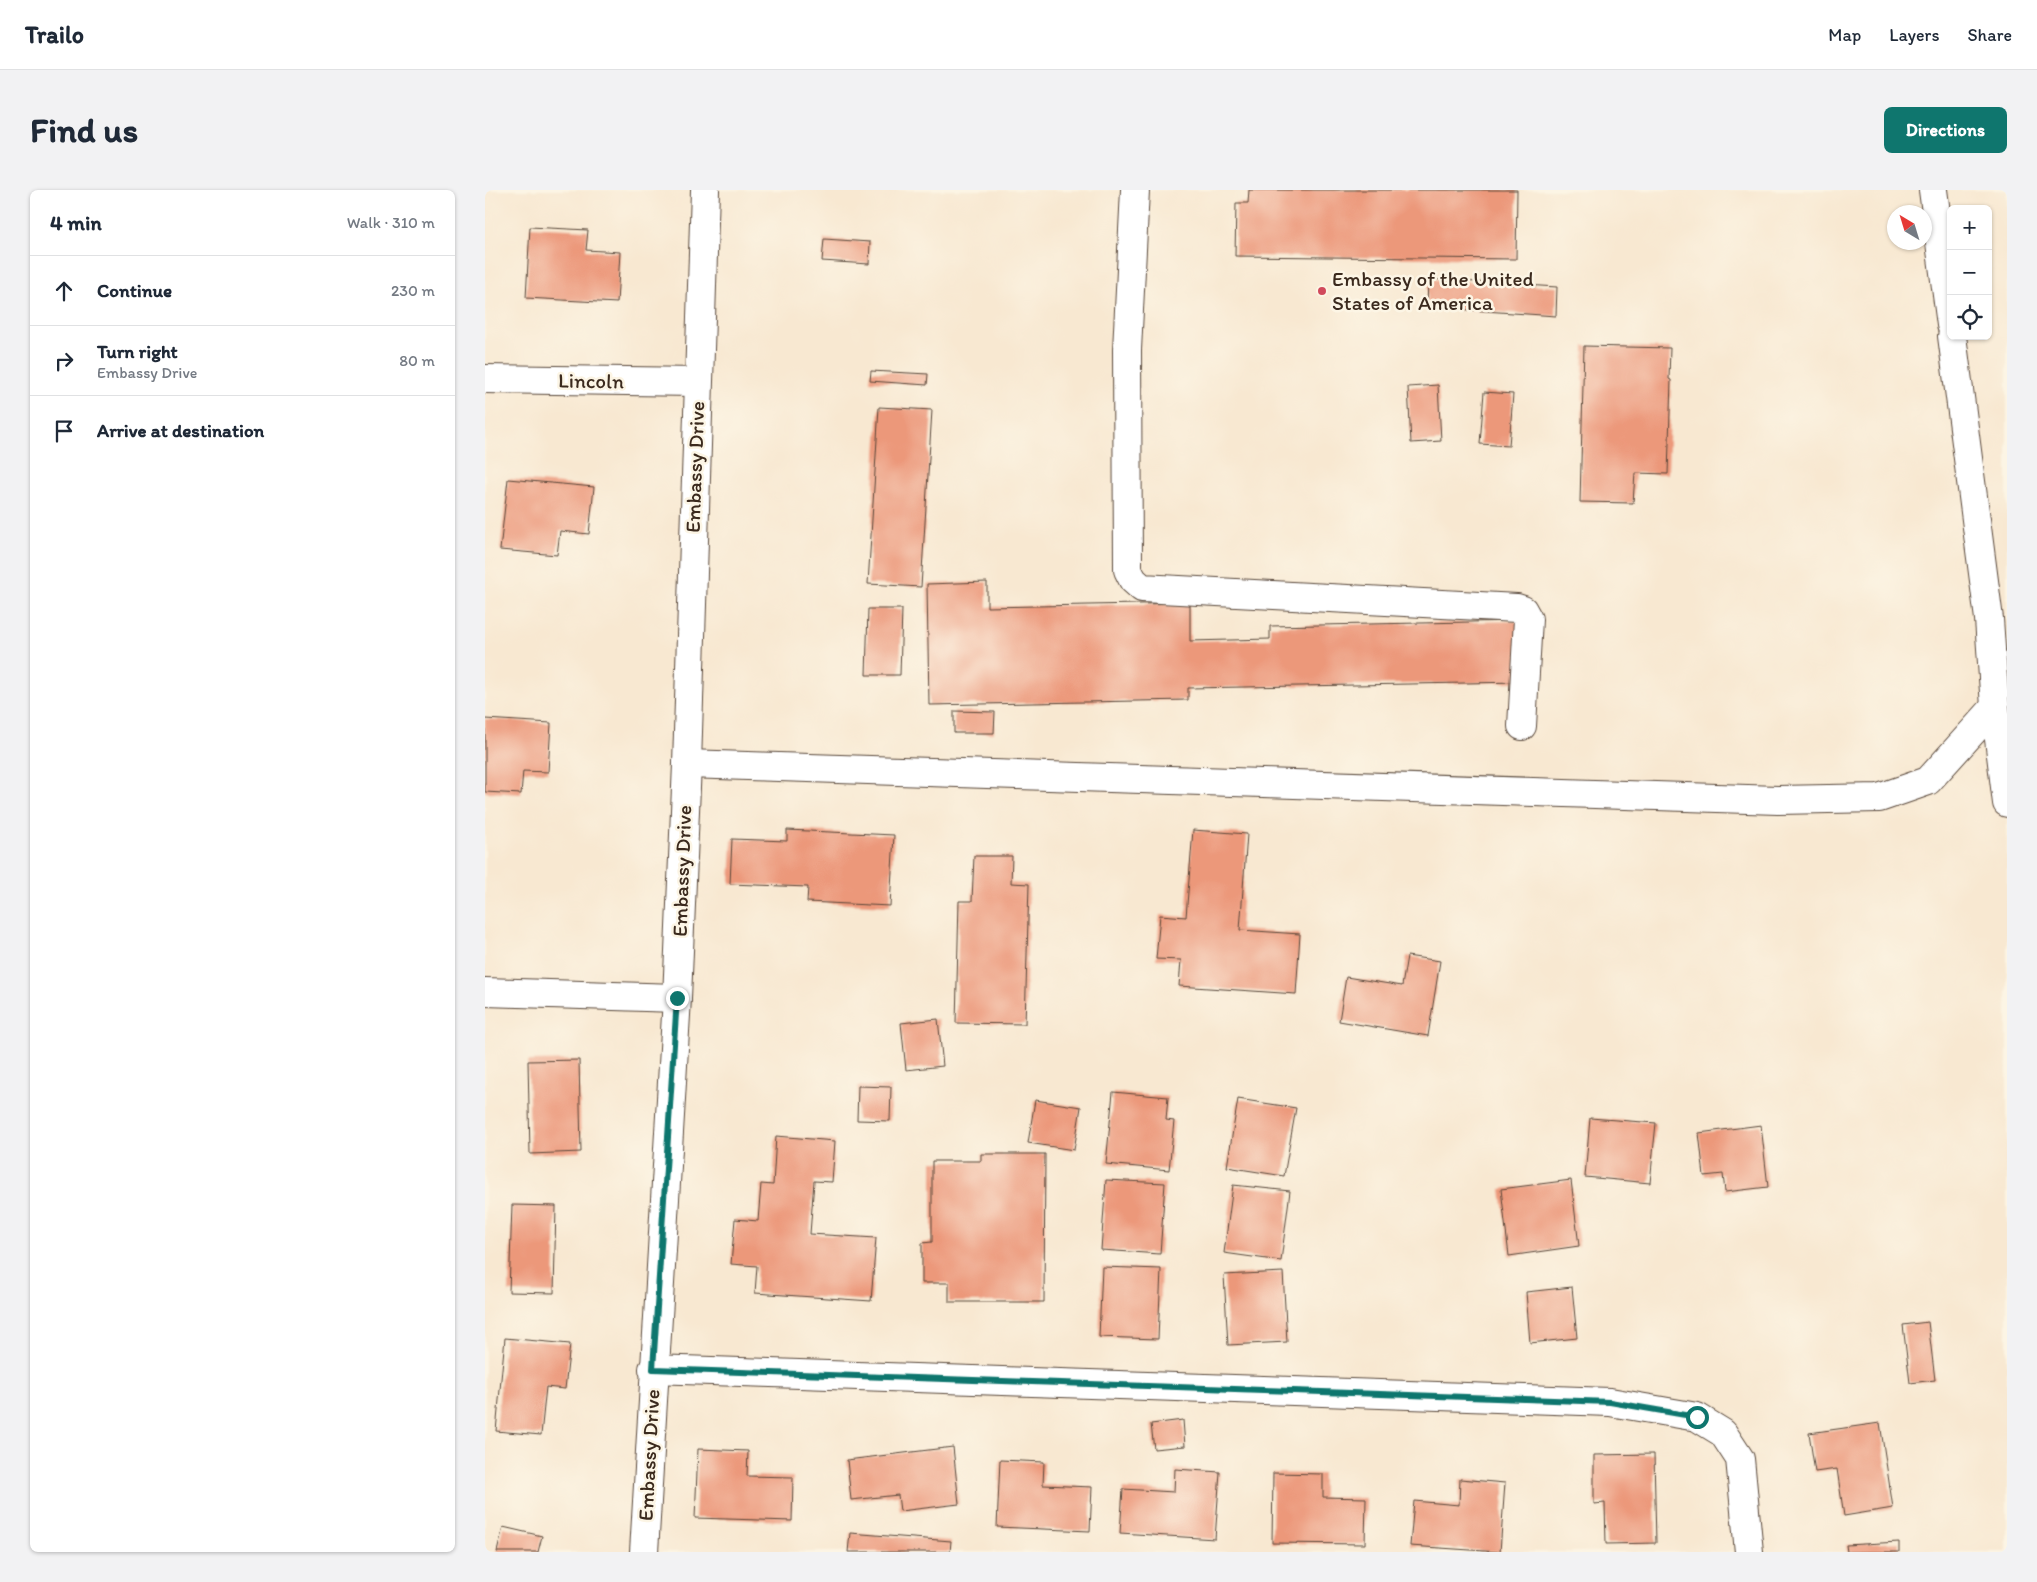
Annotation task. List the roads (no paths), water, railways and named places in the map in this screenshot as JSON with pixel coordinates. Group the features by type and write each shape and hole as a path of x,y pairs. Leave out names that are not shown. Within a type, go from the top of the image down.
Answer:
{"street":[{"name":"Embassy Drive","path":"644,1552 653,1369 677,998 687,764 705,190"},
{"path":"1135,190 1127,350 1128,570 1133,580 1142,588 1517,608 1523,610 1528,619 1522,726"},
{"path":"1933,190 1947,295"},
{"path":"1953,340 1989,619 1995,707 2007,803"},
{"name":"Lincoln","path":"485,379 698,382"},
{"path":"687,764 1778,800 1879,798 1928,781 1995,707"},
{"path":"485,992 677,998"},
{"path":"653,1369 1610,1402 1697,1417 1723,1433 1740,1459 1749,1552"}],"place":[{"name":"Embassy of the United States of America","path":"1322,291"}]}
